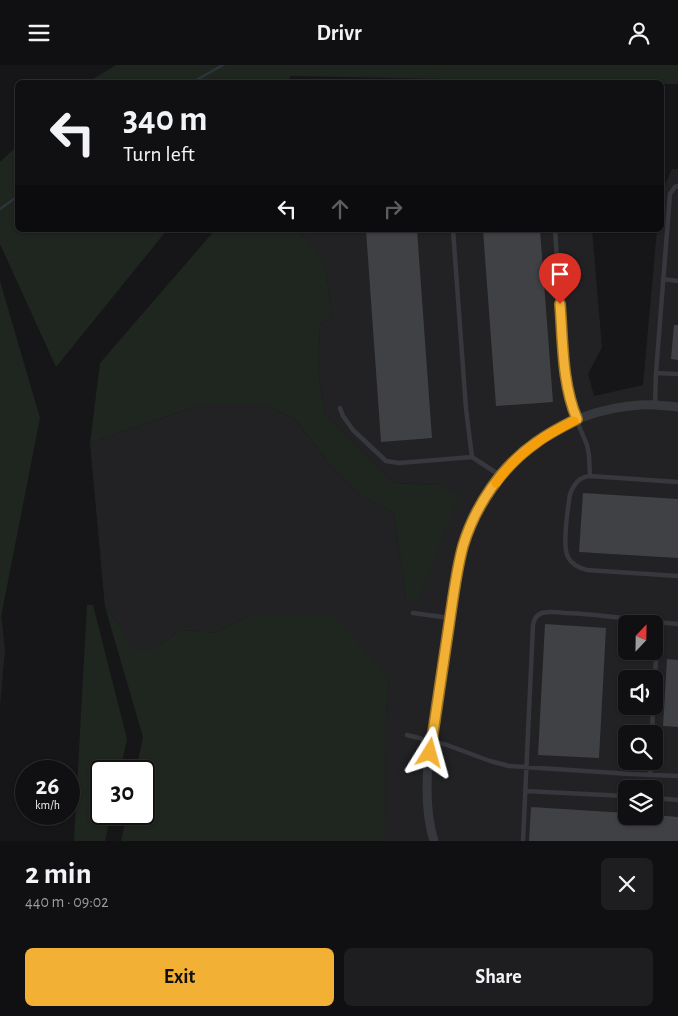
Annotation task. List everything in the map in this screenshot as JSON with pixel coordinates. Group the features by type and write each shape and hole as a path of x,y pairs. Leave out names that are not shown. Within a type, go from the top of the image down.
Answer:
{"street":[{"path":"434,841 428,816 426,796 428,765 463,547 481,504 501,476 524,452 537,442 577,419 598,412 639,405 678,407"}],"lane":[{"path":"655,405 670,194 678,186"},
{"path":"453,232 466,409 472,457"},
{"path":"555,232 564,361 568,392 587,445 590,476"},
{"path":"663,279 678,281"},
{"path":"656,373 678,375"},
{"path":"340,408 342,416 353,430 386,461 399,463 472,457 501,476"},
{"path":"678,482 590,476 579,479 570,494 565,544 568,559 579,568 678,576"},
{"path":"523,841 534,619 537,615 547,612 618,617"},
{"path":"413,613 450,619"},
{"path":"663,622 678,624"},
{"path":"406,735 456,748 498,764 526,768 678,776"},
{"path":"650,770 650,775"},
{"path":"525,791 618,797"},
{"path":"663,799 678,800"}],"shaded area":[{"path":"116,65 678,65 678,84 664,84 664,80 502,80 291,76 288,80 91,80"},
{"path":"15,148 15,232 165,232 56,367 0,244 0,162"},
{"path":"672,169 678,169 678,841 385,841 386,715 389,679 251,615 215,633 181,630 152,650 131,650 122,628 105,607 90,443 202,404 262,404 295,419 326,460 359,494 394,512 406,601 441,485 393,483 325,414 318,373 320,325 332,315 325,264 299,232 592,232 602,347 588,374 594,396 643,385 657,232 664,232 664,186"},
{"path":"213,232 299,232 325,263 332,315 320,325 318,373 325,414 393,483 441,485 459,495 418,601 406,601 394,512 359,494 326,460 295,419 262,404 202,404 90,443 100,363"},
{"path":"0,281 40,418 0,622"},
{"path":"87,605 93,605 127,739 122,760 90,760 90,825 109,825 105,841 74,841 75,825 80,825 80,760 78,760"},
{"path":"105,607 122,628 132,650 152,650 181,630 215,633 251,615 336,616 389,679 386,715 385,841 121,841 125,825 155,825 155,760 138,760 143,737"},
{"path":"0,611 5,650 0,707"}],"building":[{"path":"366,232 417,232 432,438 381,442"},
{"path":"483,232 540,232 553,402 496,406"},
{"path":"674,325 678,325 678,360 671,359"},
{"path":"583,493 678,499 678,558 579,552"},
{"path":"545,624 606,628 599,758 538,755"},
{"path":"667,659 678,660 678,727 663,726"},
{"path":"531,807 618,812 618,825 663,825 663,816 678,817 678,841 529,841"}],"waterway":[{"path":"196,80 223,65"},
{"path":"0,209 15,198"}],"slow traffic":[{"path":"496,483 512,463 524,452 537,442 574,421"}],"route":[{"path":"430,753 463,547 481,504 501,476 524,452 537,442 577,419 568,392 560,304"}]}
